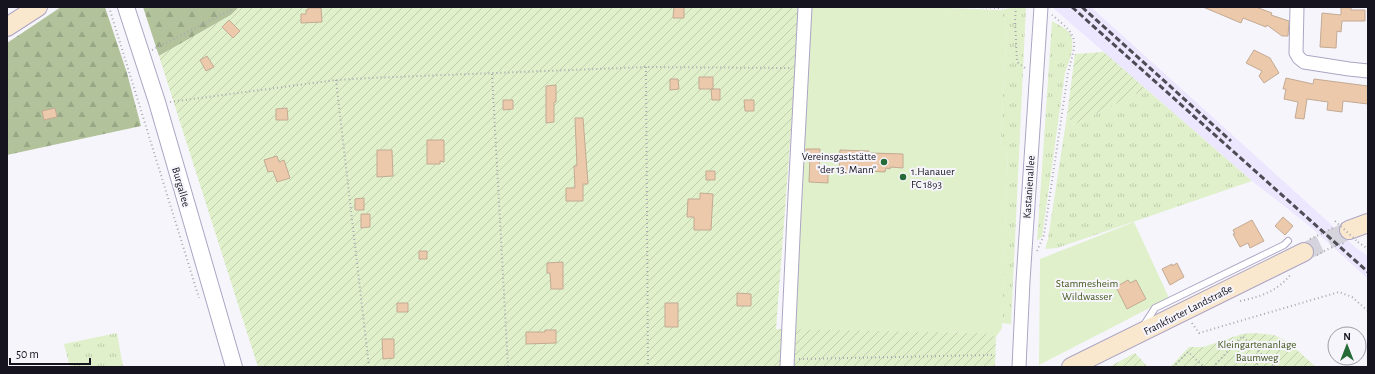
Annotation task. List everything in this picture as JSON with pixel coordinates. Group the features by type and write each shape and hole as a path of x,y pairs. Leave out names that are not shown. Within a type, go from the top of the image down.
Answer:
{"main road":[{"path":"7,27 38,7"},
{"path":"1346,229 1368,223"},
{"name":"Frankfurter Landstraße","path":"1071,367 1304,252"}],"street":[{"name":"Burgallee","path":"126,7 157,102 234,367"},
{"path":"787,363 805,7"},
{"path":"1297,7 1296,52 1299,58 1304,62 1368,71"},
{"name":"Kastanienallee","path":"1019,367 1036,74 1040,28 1044,9"}],"lane":[{"path":"1138,335 1155,308 1284,245 1288,241"}],"path":[{"path":"109,7 199,299"},
{"path":"142,55 231,10 234,7"},
{"path":"978,7 1003,7"},
{"path":"1016,7 1015,22 1017,62 1036,74"},
{"path":"1036,255 1044,235 1068,74 1075,47 1073,34 1065,25 1044,9"},
{"path":"157,102 288,88 336,80 646,67 801,68"},
{"path":"646,67 648,367"},
{"path":"492,74 508,367"},
{"path":"336,80 369,367"},
{"path":"1317,236 1346,229"},
{"path":"1346,229 1368,249"},
{"path":"1191,322 1199,333 1339,292 1352,297 1368,311"},
{"path":"1213,367 1242,336 1275,367"},
{"path":"1174,367 1188,352 1204,367"},
{"path":"787,363 993,355"},
{"path":"1254,367 1264,357"}],"shaded area":[{"path":"1052,7 1091,7 1355,247 1368,256 1368,279 1312,228 1252,181"}],"green space":[{"path":"61,7 105,7 127,73 141,126 7,155 7,43"},
{"path":"143,7 239,7 231,15 159,56"},
{"path":"239,7 798,7 796,63 776,329 985,333 996,337 995,367 258,367 159,56 231,15"},
{"path":"810,7 919,7 1000,10 1007,25 1000,148 1008,149 1002,328 996,337 985,333 788,330"},
{"path":"1026,7 1011,324 1002,323 1008,149 1000,148 1007,25 1000,10"},
{"path":"1052,21 1069,32 1072,47 1065,73 1042,237 1037,241"},
{"path":"1104,52 1146,89 1073,125 1067,115 1075,54"},
{"path":"1146,89 1252,181 1057,248 1045,249 1048,239 1067,115 1073,125"},
{"name":"Stammesheim Wildwasser","path":"1134,222 1169,298 1039,365 1040,259"},
{"path":"117,333 123,367 70,367 64,344"},
{"name":"Kleingartenanlage Baumweg","path":"1254,333 1274,335 1288,342 1316,367 1170,367 1189,347 1203,347 1242,334"},
{"path":"1135,353 1148,367 1109,367"}],"building":[{"path":"674,7 684,7 684,18 673,18"},
{"path":"1203,7 1256,7 1272,13 1271,15 1289,21 1288,36 1282,36 1267,25 1266,27 1243,18 1241,23"},
{"path":"1341,7 1351,7 1351,10 1365,10 1365,21 1342,21 1341,32 1337,31 1336,48 1320,47 1322,13 1341,15"},
{"path":"308,8 321,8 322,22 301,23 301,14 306,14 306,10 308,10"},
{"path":"229,20 240,31 233,38 222,27"},
{"path":"1254,50 1270,58 1279,73 1264,83 1259,76 1262,71 1246,63"},
{"path":"207,56 214,67 206,71 200,60"},
{"path":"699,77 713,77 713,89 699,89"},
{"path":"1286,78 1313,84 1314,79 1368,86 1368,104 1343,101 1342,112 1327,110 1328,102 1307,99 1304,119 1295,118 1298,102 1284,99 1286,89 1283,89"},
{"path":"670,79 678,79 679,89 670,90"},
{"path":"556,85 554,122 546,123 546,86"},
{"path":"711,89 720,89 720,100 712,100"},
{"path":"503,100 513,100 513,109 503,110"},
{"path":"744,100 754,100 754,111 745,111"},
{"path":"55,108 57,117 44,120 42,111"},
{"path":"287,108 288,120 276,120 276,109"},
{"path":"575,118 583,118 588,184 583,184 583,201 566,201 566,188 575,188 574,166 577,166"},
{"path":"427,140 444,140 444,162 440,161 440,164 427,164"},
{"path":"806,149 820,149 819,173 828,173 828,183 809,182 810,157 806,157"},
{"path":"377,150 392,150 393,176 377,177"},
{"path":"840,150 903,154 903,168 890,167 890,169 886,168 885,172 868,171 868,174 839,173"},
{"path":"277,156 279,162 284,160 290,178 277,182 273,171 268,172 264,160"},
{"path":"706,171 715,171 715,180 706,180"},
{"path":"700,193 713,194 711,230 694,230 694,217 687,217 688,199 700,199"},
{"path":"364,198 364,210 355,210 355,199"},
{"path":"361,214 370,214 370,227 361,228"},
{"path":"1283,217 1293,226 1285,235 1275,226"},
{"path":"1252,220 1264,241 1250,248 1248,243 1240,247 1233,234 1235,234 1233,230"},
{"path":"419,251 427,251 427,259 419,259"},
{"path":"563,262 563,289 551,289 550,273 547,273 547,263"},
{"path":"1177,263 1184,277 1170,285 1162,269"},
{"path":"1128,280 1130,283 1136,280 1146,299 1127,309 1116,287"},
{"path":"737,293 751,294 751,306 737,306"},
{"path":"397,303 408,303 408,312 397,312"},
{"path":"665,303 678,303 678,327 665,327"},
{"path":"545,330 556,330 556,343 526,344 526,332 545,332"},
{"path":"382,339 394,339 394,358 383,359"}],"tunnel":[{"path":"1304,252 1349,230"}],"railway":[{"path":"1072,7 1368,272"},
{"path":"1082,7 1231,141"}],"place":[{"name":"Vereinsgaststätte \"der 13. Mann\"","path":"884,162"},
{"name":"1.Hanauer FC 1893","path":"903,177"}]}
